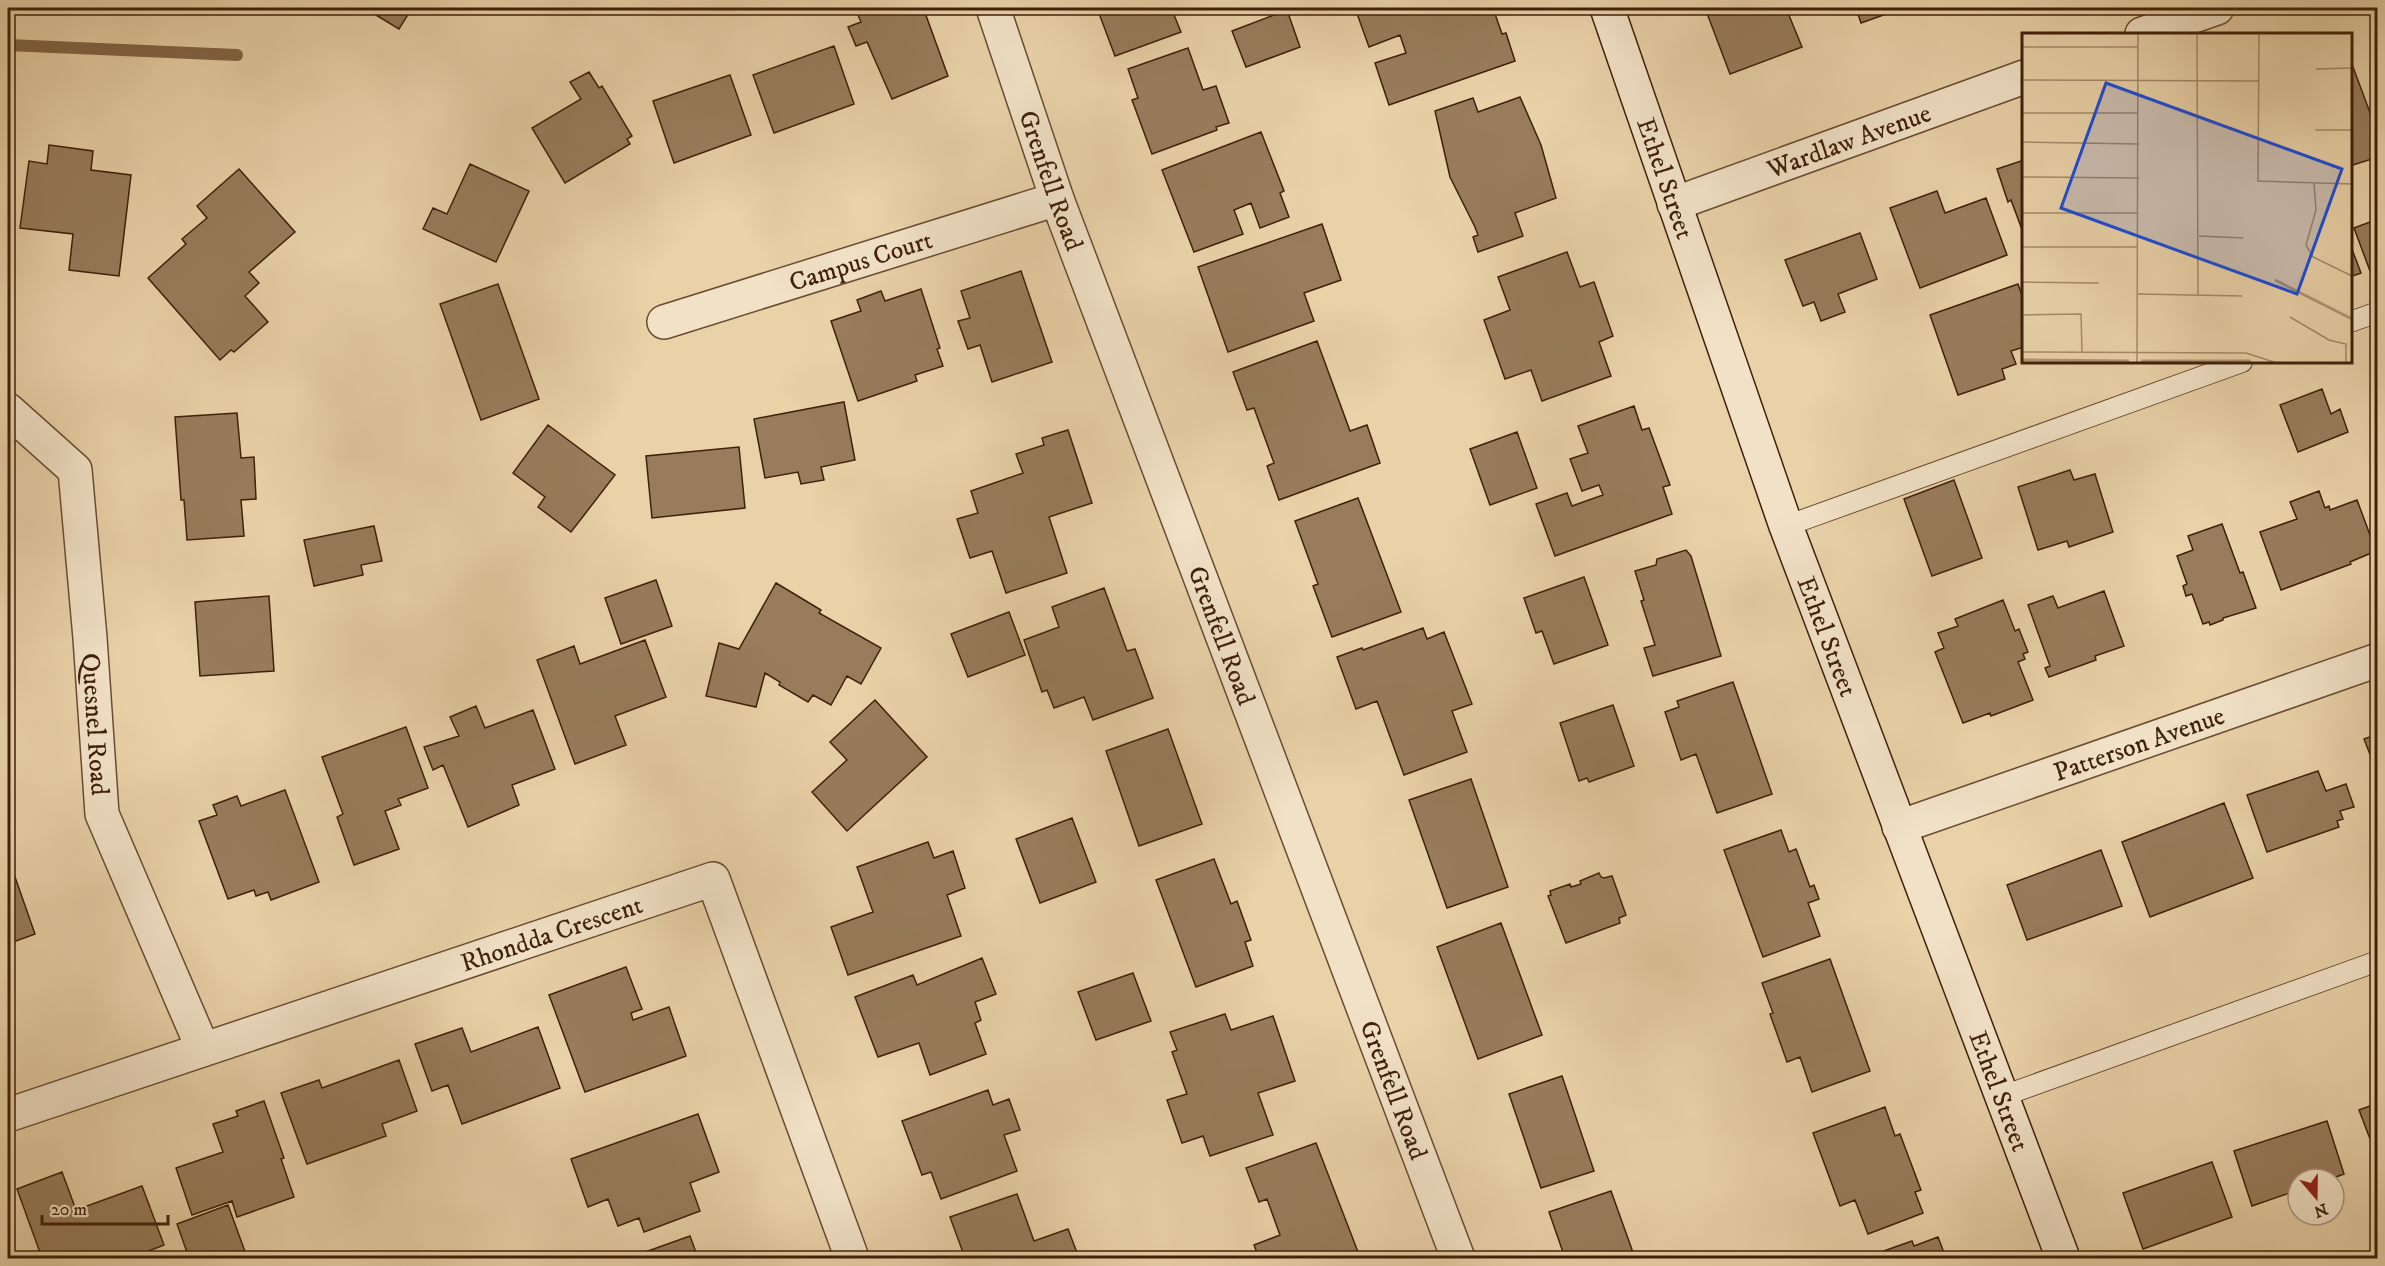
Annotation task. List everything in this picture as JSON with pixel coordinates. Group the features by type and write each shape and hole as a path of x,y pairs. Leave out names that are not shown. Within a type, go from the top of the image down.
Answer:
{"street":[{"name":"Grenfell Road","path":"993,8 1057,199 1458,1258"},
{"name":"Ethel Street","path":"1608,8 1786,526 2063,1258"},
{"path":"2145,33 2217,8"},
{"name":"Wardlaw Avenue","path":"1674,204 2022,78"},
{"name":"Campus Court","path":"664,322 1057,199"},
{"name":"Quesnel Road","path":"8,410 75,470 90,638 102,814 203,1049"},
{"name":"Patterson Avenue","path":"1899,827 2378,660"},
{"name":"Rhondda Crescent","path":"8,1115 713,879 852,1258"}],"lane":[{"path":"2352,321 2378,312"},
{"path":"1786,526 2239,363"},
{"path":"2003,1096 2378,961"}],"building":[{"path":"367,8 412,8 399,29"},
{"path":"464,8 496,8 464,11"},
{"path":"855,8 919,8 921,12 924,10 948,76 892,99 867,42 856,46 848,27 861,22"},
{"path":"1097,8 1179,8 1172,10 1181,32 1115,56"},
{"path":"1355,8 1493,8 1502,34 1506,33 1515,61 1389,105 1375,63 1406,53 1400,35 1369,47"},
{"path":"1705,8 1786,8 1802,47 1730,74"},
{"path":"1856,8 1903,8 1861,23"},
{"path":"1287,10 1300,47 1246,67 1232,31"},
{"path":"834,46 854,104 774,133 753,75"},
{"path":"1188,48 1203,90 1216,86 1229,123 1216,127 1217,130 1152,154 1132,100 1138,98 1128,69"},
{"path":"2352,64 2378,134 2378,157 2352,165"},
{"path":"589,72 599,88 602,86 632,136 627,139 630,144 565,183 532,128 581,99 570,82"},
{"path":"730,75 751,135 674,163 653,101"},
{"path":"1520,97 1541,145 1556,198 1515,213 1523,236 1478,252 1473,237 1478,235 1450,177 1435,111 1473,98 1478,112"},
{"path":"1261,132 1284,191 1280,193 1289,217 1260,228 1251,203 1234,210 1243,234 1194,252 1162,170"},
{"path":"49,145 93,151 91,170 131,175 119,276 69,270 73,234 20,228 29,161 47,164"},
{"path":"2022,161 2022,230 2011,200 2008,202 1997,169"},
{"path":"470,164 529,191 496,262 423,229 433,208 447,214"},
{"path":"239,169 295,232 249,272 259,283 245,296 268,322 234,352 231,350 220,360 148,278 186,244 182,239 207,218 197,206"},
{"path":"1937,191 1945,213 1986,198 2007,255 1920,288 1890,208"},
{"path":"2378,219 2378,268 2370,271 2354,228"},
{"path":"1322,224 1341,280 1304,293 1314,321 1228,352 1198,267"},
{"path":"1860,233 1877,279 1838,294 1845,312 1821,321 1814,302 1803,306 1785,260"},
{"path":"2352,249 2361,273 2352,276"},
{"path":"1567,252 1580,287 1594,282 1613,336 1599,342 1611,376 1542,401 1531,370 1505,379 1484,320 1510,310 1498,277"},
{"path":"1021,271 1052,362 992,382 980,345 968,349 958,321 970,318 961,291"},
{"path":"498,284 539,399 481,420 440,304"},
{"path":"2018,284 2022,295 2022,348 2011,351 2016,364 2002,369 2005,379 1958,395 1930,315"},
{"path":"921,289 940,348 937,349 943,366 915,375 917,381 858,401 831,321 861,311 857,300 881,291 885,301"},
{"path":"1317,341 1350,431 1367,425 1380,463 1279,500 1267,466 1274,463 1254,408 1247,410 1233,372"},
{"path":"2322,389 2331,414 2340,409 2348,432 2298,452 2280,405"},
{"path":"844,402 855,460 821,467 824,480 801,484 798,472 765,478 754,419"},
{"path":"1634,406 1642,430 1649,428 1670,485 1663,487 1672,514 1555,556 1536,504 1567,493 1572,506 1603,495 1599,485 1582,491 1570,459 1588,453 1578,426"},
{"path":"237,413 241,458 254,457 256,499 241,500 244,536 187,540 184,500 181,500 175,417"},
{"path":"548,425 615,475 571,532 538,507 545,497 513,473"},
{"path":"1068,430 1092,503 1049,517 1067,573 1006,593 992,551 970,558 957,519 978,513 971,491 1023,473 1016,454 1044,445 1042,438"},
{"path":"1517,432 1537,488 1490,505 1470,449"},
{"path":"739,447 745,508 652,518 646,456"},
{"path":"2070,470 2074,480 2095,474 2113,532 2069,547 2067,541 2038,550 2018,487"},
{"path":"1954,480 1982,558 1932,576 1904,499"},
{"path":"2319,491 2325,508 2329,506 2330,510 2357,500 2376,551 2350,562 2351,564 2281,590 2260,532 2297,519 2290,502"},
{"path":"1358,498 1401,612 1332,637 1313,586 1318,584 1295,521"},
{"path":"2222,524 2256,608 2223,618 2210,625 2209,622 2203,624 2192,594 2186,596 2183,586 2187,584 2177,556 2193,550 2188,536"},
{"path":"374,526 382,561 361,565 363,575 314,586 304,540"},
{"path":"1686,550 1691,556 1721,656 1653,676 1644,648 1655,645 1641,601 1644,600 1635,571 1656,565 1657,559"},
{"path":"1584,577 1608,645 1554,664 1542,631 1536,633 1524,598"},
{"path":"656,580 672,626 621,644 605,598"},
{"path":"776,583 821,610 819,613 881,648 861,684 847,676 831,705 813,695 808,702 779,685 780,682 765,673 756,707 706,696 719,643 739,649"},
{"path":"1104,588 1127,651 1135,649 1153,698 1093,720 1084,697 1054,708 1047,690 1042,692 1024,640 1059,627 1052,607"},
{"path":"2104,591 2124,646 2095,656 2096,660 2049,677 2045,668 2050,666 2028,605 2053,596 2058,608"},
{"path":"269,596 274,671 200,676 195,602"},
{"path":"2003,600 2015,631 2019,629 2028,652 2023,654 2025,659 2018,662 2033,700 1991,716 1990,713 1963,723 1935,652 1944,648 1938,633 1958,626 1955,619"},
{"path":"1009,612 1025,655 968,677 951,634"},
{"path":"1423,628 1427,639 1444,632 1472,704 1452,711 1467,752 1404,775 1377,701 1356,709 1337,657"},
{"path":"645,640 666,697 615,716 626,745 575,764 537,660 574,646 580,664"},
{"path":"1733,682 1772,794 1717,813 1696,754 1681,760 1665,712 1679,707 1677,701"},
{"path":"875,700 927,757 847,831 812,792 847,760 830,742"},
{"path":"1613,705 1634,766 1589,782 1587,778 1579,781 1560,723"},
{"path":"476,706 485,728 533,710 555,769 512,785 519,805 468,827 443,765 433,770 424,747 459,736 450,717"},
{"path":"406,727 428,788 398,799 401,805 385,811 399,849 354,865 337,817 343,814 322,757"},
{"path":"1168,729 1202,824 1139,846 1106,751"},
{"path":"2378,734 2378,775 2364,739"},
{"path":"2318,771 2326,791 2346,784 2354,807 2340,811 2343,819 2337,821 2339,827 2267,852 2247,795"},
{"path":"1471,779 1508,887 1447,908 1409,800"},
{"path":"285,790 319,882 271,900 268,892 256,896 254,890 228,899 199,821 217,815 213,805 237,796 241,806"},
{"path":"2224,803 2253,878 2150,917 2122,842"},
{"path":"1072,818 1096,882 1040,903 1016,839"},
{"path":"1781,830 1789,852 1796,849 1810,887 1814,885 1819,899 1808,903 1820,936 1763,957 1724,850"},
{"path":"928,842 934,858 953,851 965,888 947,895 961,936 848,975 831,927 873,912 857,867"},
{"path":"2101,850 2122,906 2027,940 2007,885"},
{"path":"8,857 35,934 8,944"},
{"path":"1214,859 1231,904 1237,901 1251,940 1245,942 1253,966 1196,987 1156,880"},
{"path":"1599,873 1604,878 1612,876 1626,915 1619,918 1620,923 1566,943 1548,896 1551,895 1550,891 1570,884 1571,887 1581,884 1580,881"},
{"path":"1501,923 1542,1035 1478,1059 1437,947"},
{"path":"982,958 996,994 975,1002 981,1020 975,1023 986,1054 930,1075 919,1043 878,1057 855,997 913,975 917,985"},
{"path":"1830,959 1870,1071 1812,1092 1800,1057 1787,1062 1762,983"},
{"path":"626,967 642,1009 631,1013 633,1020 669,1007 686,1056 585,1092 549,995"},
{"path":"1133,973 1151,1021 1096,1040 1078,992"},
{"path":"1225,1014 1231,1030 1273,1016 1295,1081 1258,1093 1273,1135 1210,1156 1203,1136 1182,1143 1167,1100 1187,1094 1172,1052 1177,1050 1170,1032"},
{"path":"538,1027 560,1088 462,1124 448,1085 432,1091 415,1044 462,1028 471,1052"},
{"path":"399,1060 417,1111 382,1124 386,1136 307,1164 281,1093 319,1080 322,1088"},
{"path":"1562,1076 1594,1171 1541,1188 1509,1094"},
{"path":"988,1090 993,1105 1009,1099 1020,1130 1004,1135 1017,1171 941,1199 931,1172 922,1175 902,1121"},
{"path":"264,1101 284,1158 281,1159 294,1197 237,1217 232,1201 192,1215 176,1168 223,1152 213,1124 238,1116 236,1111"},
{"path":"2378,1103 2378,1160 2359,1110"},
{"path":"1885,1107 1895,1136 1900,1134 1921,1190 1915,1192 1923,1213 1868,1234 1855,1200 1840,1206 1813,1133"},
{"path":"698,1114 719,1172 690,1183 700,1211 644,1232 639,1218 618,1226 608,1199 588,1207 571,1159"},
{"path":"2327,1121 2342,1167 2286,1167 2286,1194 2252,1206 2234,1151"},
{"path":"1316,1143 1358,1252 1340,1258 1259,1258 1254,1245 1280,1235 1267,1199 1259,1202 1246,1168"},
{"path":"2212,1162 2232,1217 2143,1249 2123,1193"},
{"path":"62,1172 76,1210 142,1186 164,1245 146,1252 148,1258 42,1258 17,1189"},
{"path":"1611,1191 1635,1258 1565,1258 1549,1212"},
{"path":"1017,1194 1034,1241 1068,1229 1079,1258 965,1258 950,1217"},
{"path":"228,1205 247,1257 189,1258 177,1224"},
{"path":"690,1236 698,1258 635,1258 634,1256"},
{"path":"1938,1237 1946,1258 1864,1258 1912,1241 1914,1246"}],"waterway":[{"path":"8,45 237,55"}]}
